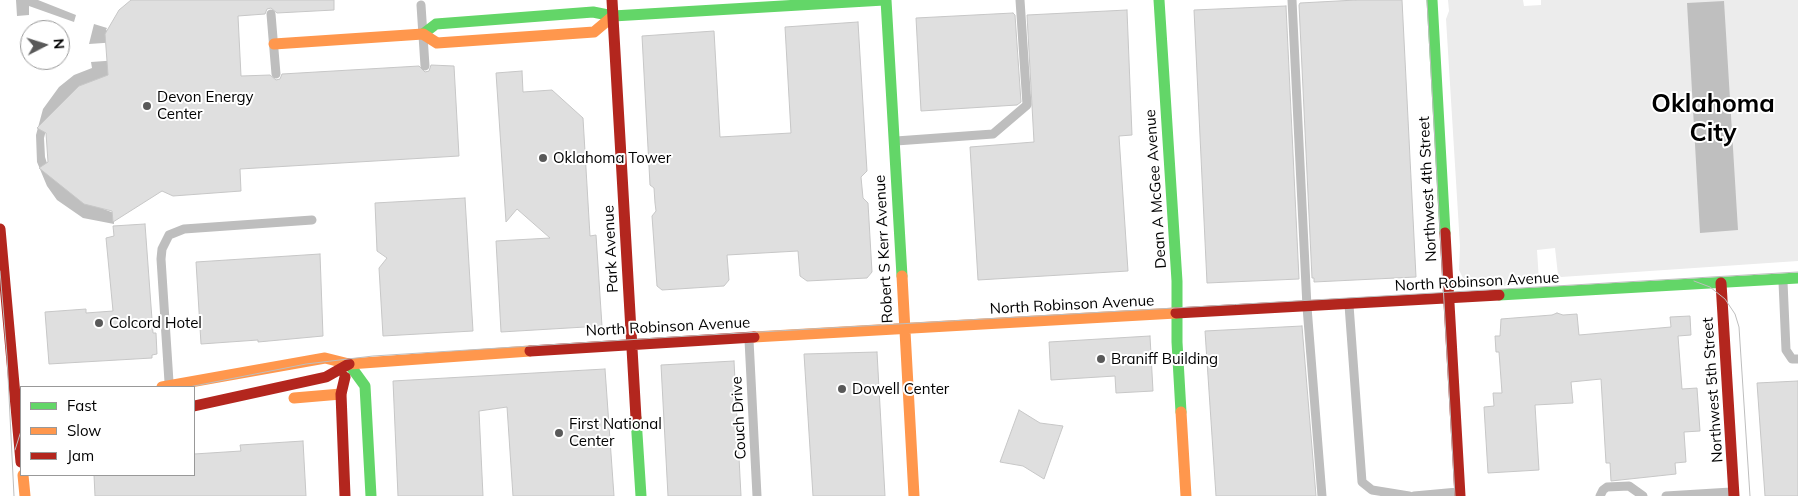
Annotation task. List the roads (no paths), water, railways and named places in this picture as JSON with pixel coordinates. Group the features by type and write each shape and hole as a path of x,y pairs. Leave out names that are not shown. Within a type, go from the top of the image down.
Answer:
{"street":[{"name":"Park Avenue","path":"612,0 641,496"},
{"path":"274,44 423,34 436,24 593,12 613,16 768,3 885,0"},
{"name":"Robert S Kerr Avenue","path":"885,0 914,496"},
{"name":"Dean A McGee Avenue","path":"1159,0 1186,496"},
{"name":"Northwest 4th Street","path":"1432,0 1460,494"},
{"path":"423,34 437,43 594,32 613,16"},
{"path":"0,229 18,402 20,442"},
{"name":"North Robinson Avenue","path":"172,386 325,358 348,364 632,344 1349,305 1798,278"},
{"name":"Northwest 5th Street","path":"1721,283 1734,494"},
{"path":"345,496 341,394 348,364"},
{"path":"348,364 365,386 371,496"},
{"name":"North Robinson Avenue","path":"195,406 326,377 348,364"},
{"path":"195,406 341,394"},
{"path":"0,405 18,402"},
{"path":"5,426 19,422"},
{"path":"23,476 25,496"}],"lane":[{"path":"894,141 993,134 1027,105 1020,0"},
{"path":"1292,0 1308,307 1322,496"},
{"path":"421,5 425,66"},
{"path":"272,14 276,74"},
{"path":"167,386 161,259 164,241 168,235 184,229 312,220"},
{"path":"1783,279 1786,350 1792,359 1798,359"},
{"path":"1349,305 1362,482 1372,490 1409,496"},
{"name":"Couch Drive","path":"748,338 757,496"},
{"path":"1600,496 1603,490 1608,488 1629,486 1643,496"},
{"path":"1414,496 1460,494"},
{"path":"1666,496 1734,494"}],"tram line":[{"path":"1427,0 1455,496"},
{"path":"0,271 7,356 14,496"},
{"path":"194,386 306,364 373,356 1798,272"},
{"path":"1694,281 1710,287 1725,299 1735,314 1739,327 1750,496"},
{"path":"15,450 20,434"}],"place":[{"name":"Devon Energy Center","path":"147,106"},
{"name":"Oklahoma Tower","path":"543,158"},
{"name":"Colcord Hotel","path":"99,323"},
{"name":"Braniff Building","path":"1101,359"},
{"name":"Dowell Center","path":"842,389"},
{"name":"First National Center","path":"559,433"}],"district":[{"name":"Oklahoma City","path":"1713,118"}]}
